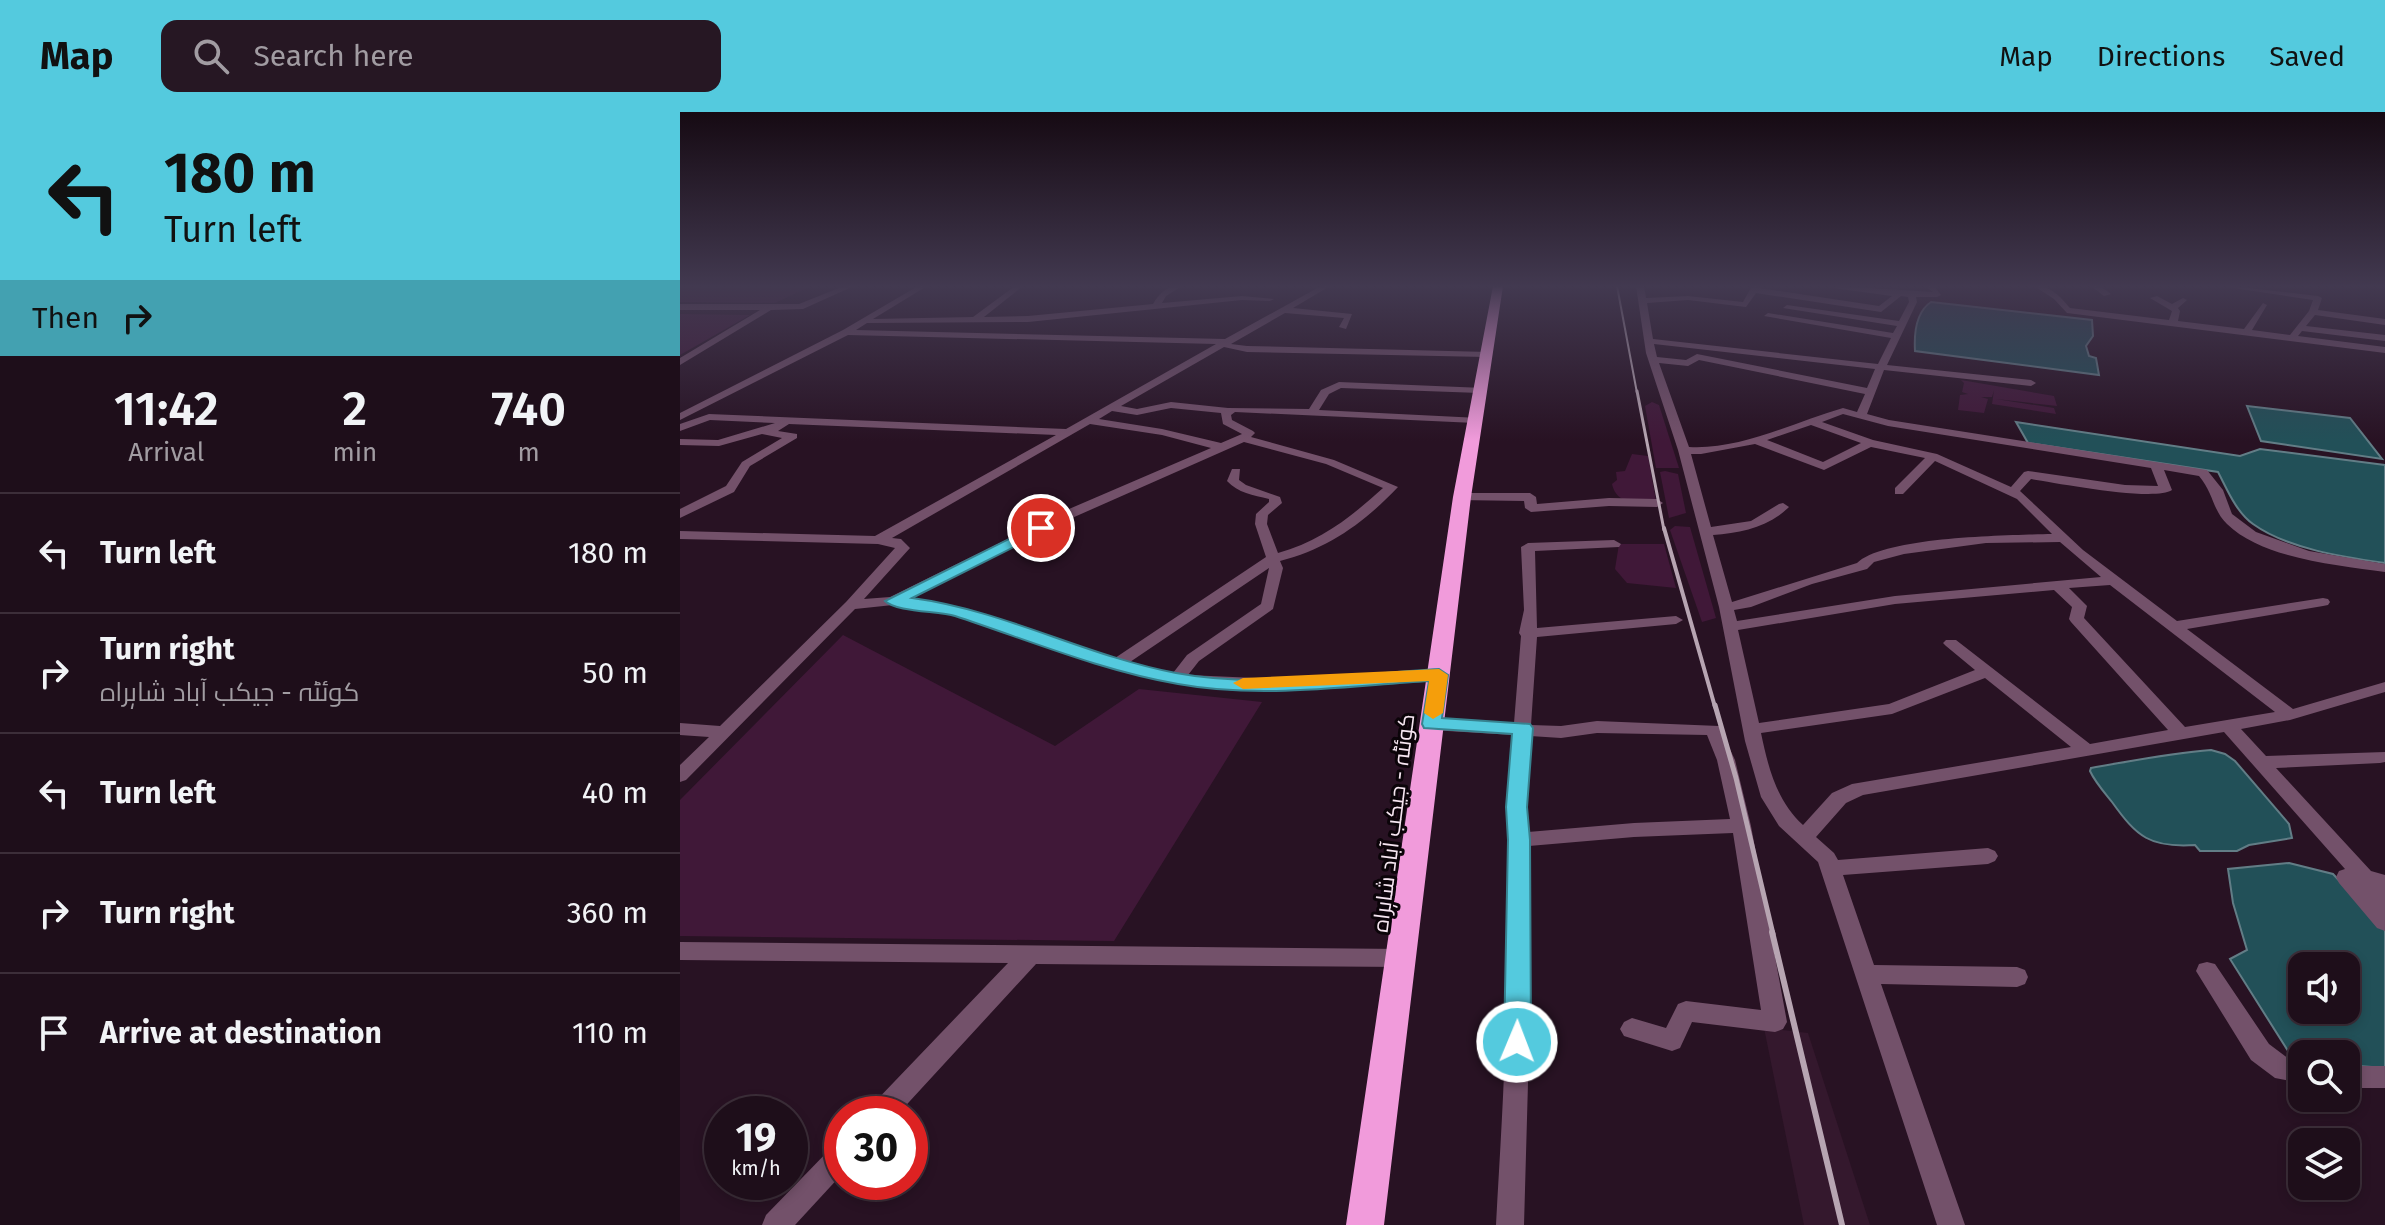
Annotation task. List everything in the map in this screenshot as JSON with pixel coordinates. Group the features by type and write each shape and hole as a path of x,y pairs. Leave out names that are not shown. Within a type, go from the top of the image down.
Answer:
{"highway":[{"name":"کوئٹہ - جیکب آباد شاہراہ","path":"1365,1225 1403,958 1462,497 1489,338"}],"street":[{"path":"680,362 719,338"},
{"path":"680,417 834,338"},
{"path":"1071,338 1225,342 1229,347 1247,349 1486,354"},
{"path":"878,540 1232,338"},
{"path":"1649,338 1684,450 1726,607 1770,797 1786,821 1827,858 1951,1225"},
{"path":"1861,415 1895,338"},
{"path":"2292,338 2385,350"},
{"path":"1649,341 2031,383"},
{"path":"1654,360 1688,363 1697,357 1870,392"},
{"path":"1312,413 1325,392 1339,385 1480,390"},
{"path":"1110,408 1137,412 1160,407 1189,406 1229,411 1242,407 1475,420"},
{"path":"893,601 1067,515 1243,438 1249,433 1227,422 1229,411"},
{"path":"1684,450 1701,451 1756,440 1843,411 1902,426 2203,473 2217,490 2221,509 2235,524 2257,536 2294,551 2385,568"},
{"path":"680,428 709,417 782,423 1069,432"},
{"path":"1088,421 1162,432 1222,447"},
{"path":"1810,421 1870,443 1933,456 2021,496 2063,538 2290,715"},
{"path":"680,442 719,443 782,423"},
{"path":"680,514 730,489 746,464 793,436 767,433 782,423"},
{"path":"1117,664 1274,558 1296,554 1362,516 1374,500 1392,487 1330,462 1243,438"},
{"path":"1756,440 1824,466 1870,443"},
{"path":"1899,491 1933,456"},
{"path":"2012,493 2028,475 2125,489 2166,490 2156,465"},
{"path":"1177,679 1193,658 1268,606 1276,568 1261,524 1262,514 1276,503 1274,497 1242,488 1233,481 1236,472"},
{"path":"1462,497 1530,497 1531,508 1609,502 1657,503"},
{"path":"1704,531 1732,531 1754,526 1783,507"},
{"path":"680,535 878,540 896,542 903,548 851,605 680,776"},
{"path":"1726,607 1746,604 1807,581 1862,566 1869,559 1903,550 1986,539 2063,538"},
{"path":"1510,1225 1518,1012 1519,840 1516,807 1531,610 1528,547 1614,544"},
{"path":"1730,627 1895,600 2115,580"},
{"path":"2057,585 2080,606 2076,619 2179,732"},
{"path":"851,605 893,601 945,608 1117,664 1177,679 1279,684 1439,675"},
{"path":"2176,626 2323,602"},
{"path":"1527,633 1676,620"},
{"path":"1951,643 2085,749"},
{"path":"1753,729 1892,709 1985,672"},
{"path":"1804,837 1839,798 1859,789 2290,715 2385,687"},
{"path":"1431,724 1561,732 1597,727 1713,730 1726,760 1741,826 1775,1022 1686,1011 1672,1040 1632,1029"},
{"path":"2228,725 2385,901"},
{"path":"680,729 725,732"},
{"path":"2263,762 2380,757"},
{"path":"1519,840 1634,830 1741,826"},
{"path":"1831,868 1988,856"},
{"path":"2385,883 2362,877 2346,877 2385,922"},
{"path":"680,951 1403,958"},
{"path":"898,1096 1031,954"},
{"path":"2207,971 2260,1052 2288,1070"},
{"path":"1867,974 2017,977"},
{"path":"2360,1077 2385,1077"},
{"path":"776,1225 824,1174"}],"shaded area":[{"path":"680,338 710,338 680,355"},
{"path":"1961,380 2054,396 2057,406 1996,399 2054,408 2056,414 1992,404 1994,390 1992,397 1981,397 1988,399 1984,413 1958,410 1960,395 1968,394 1962,392 1964,383"},
{"path":"1652,402 1659,405 1679,468 1656,468 1645,406"},
{"path":"1632,454 1648,456 1656,501 1629,501 1615,491 1612,484 1617,480 1616,472 1625,471"},
{"path":"1660,472 1678,474 1686,513 1669,518"},
{"path":"1675,526 1690,527 1716,618 1702,622 1670,530"},
{"path":"1619,544 1664,544 1676,588 1627,583 1615,569"},
{"path":"843,635 1055,746 1139,689 1262,702 1114,941 680,936 680,800"},
{"path":"1764,1028 1808,1033 1870,1225 1804,1225"}],"water":[{"path":"1916,338 2092,338 2086,346 2089,356 2096,358 2099,375 1915,351"},
{"path":"2247,406 2350,418 2382,459 2261,441"},
{"path":"2016,422 2240,456 2260,449 2385,465 2385,563 2316,551 2267,533 2242,513 2218,472 2028,443"},
{"path":"2211,750 2235,761 2289,824 2292,838 2249,845 2237,851 2200,851 2195,845 2156,842 2129,824 2090,771 2091,768 2136,760"},
{"path":"2289,863 2333,874 2385,930 2385,1068 2360,1066 2360,1040 2288,1040 2288,1051 2230,959 2247,950 2233,903 2228,869"}],"railway":[{"path":"1627,338 1637,393"},
{"path":"1637,391 1664,530"},
{"path":"1664,528 1715,707"},
{"path":"1715,705 1736,778 1773,934"},
{"path":"1772,932 1842,1225"}],"slow traffic":[{"path":"1243,683 1279,684 1439,675 1433,713"}],"route":[{"path":"1041,528 893,601 945,608 1117,664 1177,679 1279,684 1439,675 1431,724 1523,728 1516,807 1519,840 1517,1042"}]}
